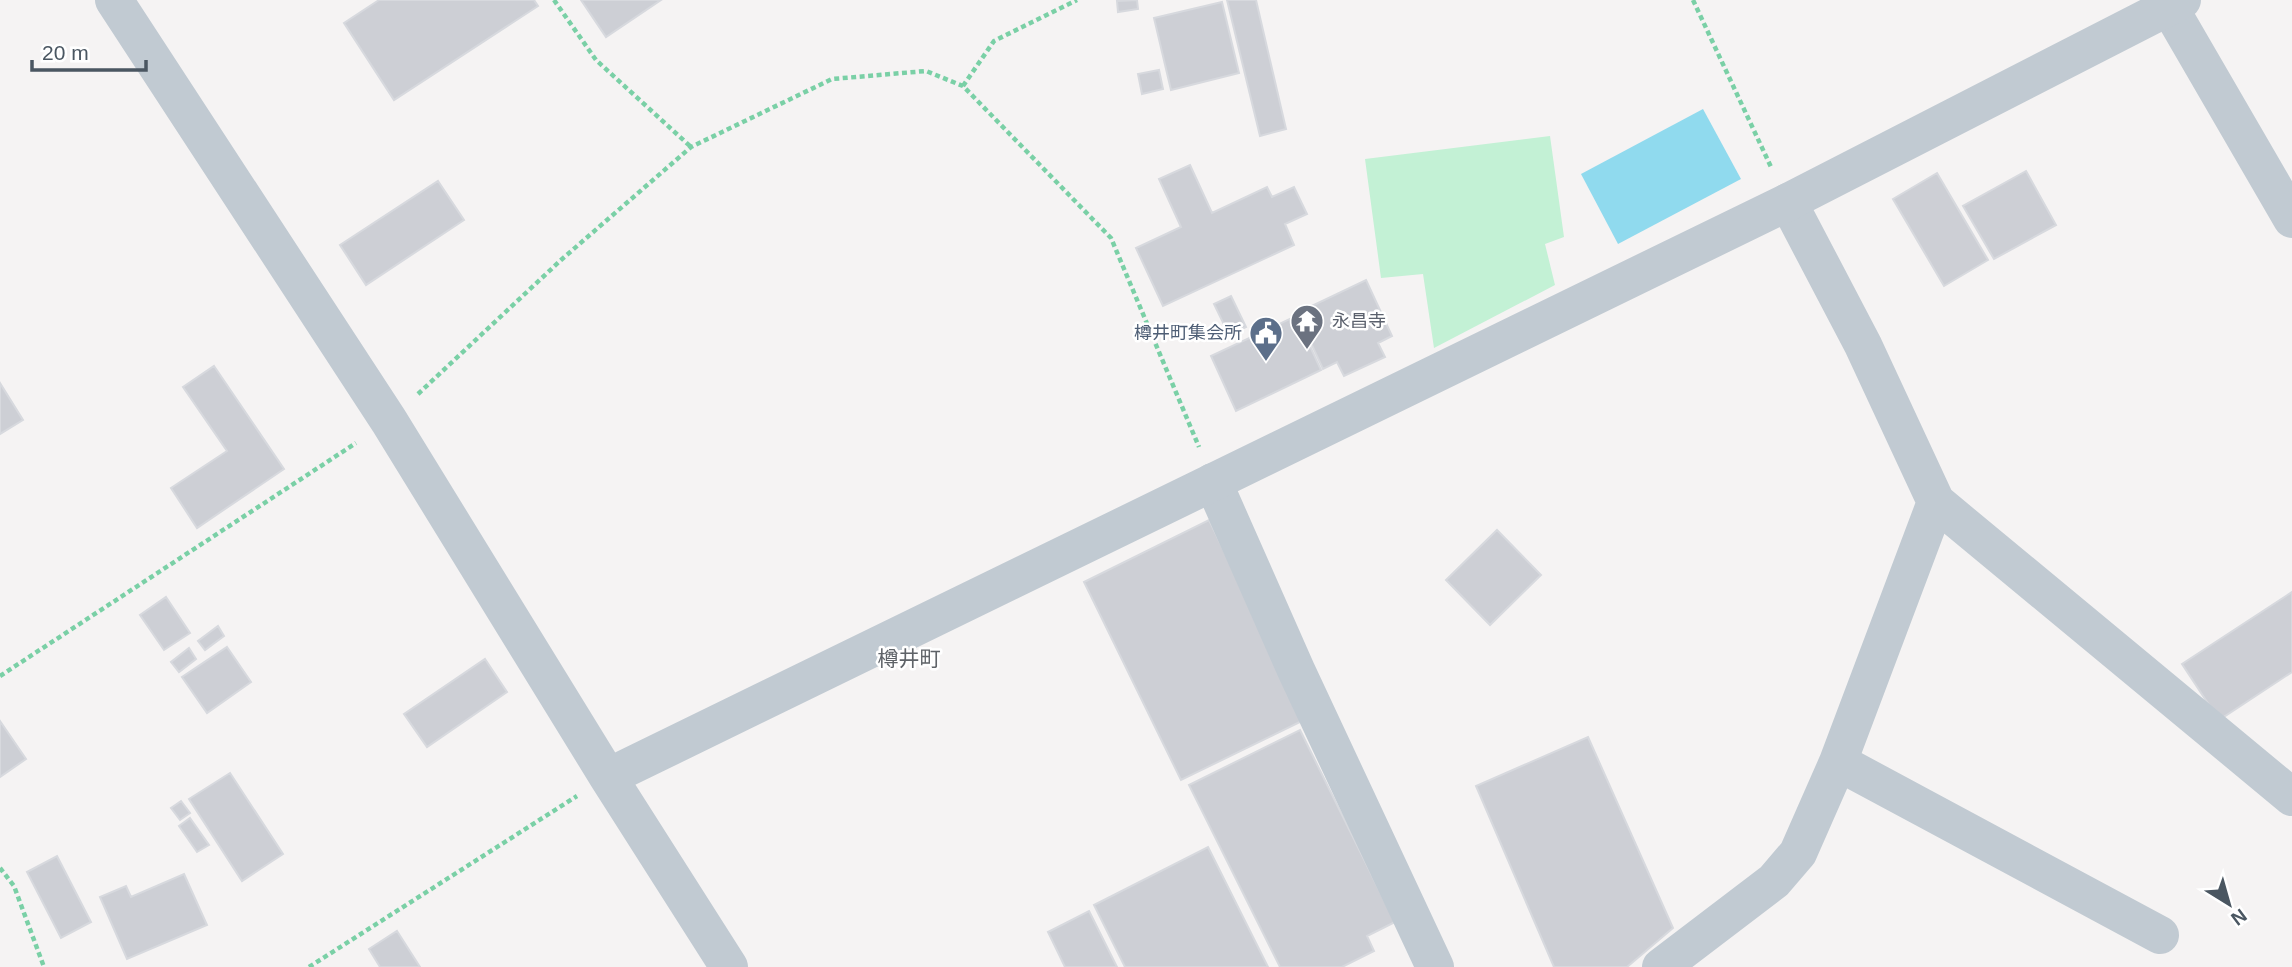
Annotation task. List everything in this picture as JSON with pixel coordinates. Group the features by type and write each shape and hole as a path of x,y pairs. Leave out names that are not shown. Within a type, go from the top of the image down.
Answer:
{"street":[{"path":"114,0 389,421 608,777 730,967"},
{"path":"608,777 1788,202 2176,4 2292,219"},
{"path":"1788,202 1863,345 1936,502 2292,797"},
{"path":"1213,482 1296,670 1435,967"},
{"path":"1661,967 1774,881 1798,853 1838,762 1936,502"},
{"path":"1838,762 2160,935"}],"path":[{"path":"554,0 596,60 691,147"},
{"path":"963,86 994,41 1077,0"},
{"path":"1693,0 1788,202"},
{"path":"0,676 389,421 561,260 691,147 832,79 926,71 963,86 1111,238 1213,482"},
{"path":"309,967 608,777"},
{"path":"0,868 14,886 44,967"}],"green space":[{"path":"1550,136 1564,237 1545,244 1555,285 1434,348 1423,274 1381,278 1365,159"}],"water":[{"path":"1703,109 1741,179 1618,244 1581,174"}],"building":[{"path":"379,0 534,0 538,6 394,100 344,23"},
{"path":"581,0 661,0 606,37"},
{"path":"1137,0 1138,9 1118,12 1117,1"},
{"path":"1227,0 1256,0 1286,129 1260,136"},
{"path":"1222,2 1239,73 1171,90 1154,18"},
{"path":"1159,70 1163,89 1142,94 1138,74"},
{"path":"1190,165 1212,213 1267,187 1272,197 1294,187 1307,214 1285,224 1294,245 1163,306 1136,248 1181,227 1159,179"},
{"path":"2026,171 2056,225 1994,259 1963,206"},
{"path":"1937,173 1988,260 1944,286 1893,199"},
{"path":"438,181 464,220 366,285 340,245"},
{"path":"1366,280 1392,336 1378,343 1385,357 1344,376 1337,362 1323,369 1297,313"},
{"path":"1231,296 1246,327 1229,335 1214,304"},
{"name":"樽井町集会所","path":"1296,316 1321,370 1236,411 1211,356"},
{"path":"214,366 284,469 197,528 171,488 227,451 183,387"},
{"path":"0,383 23,420 0,434"},
{"path":"1209,520 1306,719 1181,780 1084,582"},
{"path":"1497,530 1541,575 1490,625 1446,580"},
{"path":"2292,592 2292,672 2219,720 2182,664"},
{"path":"166,597 190,633 164,650 140,615"},
{"path":"218,626 224,636 205,650 198,641"},
{"path":"227,647 251,682 207,713 182,677"},
{"path":"189,648 196,659 179,672 171,662"},
{"path":"485,659 507,692 427,747 404,714"},
{"path":"0,721 26,759 0,777"},
{"path":"1300,730 1395,922 1367,936 1374,951 1342,967 1280,967 1189,785"},
{"path":"1588,737 1673,928 1627,967 1554,967 1476,786"},
{"path":"230,773 283,854 242,881 189,799"},
{"path":"181,801 190,813 180,820 171,808"},
{"path":"190,818 209,845 197,852 179,826"},
{"path":"1208,847 1268,967 1125,967 1094,905"},
{"path":"57,856 91,922 61,938 27,872"},
{"path":"184,874 207,925 127,959 100,897 126,886 131,897"},
{"path":"1089,911 1117,967 1065,967 1048,932"},
{"path":"397,931 420,967 380,967 369,949"}],"place":[{"name":"永昌寺","path":"1307,351"},
{"name":"樽井町集会所","path":"1266,363"}],"district":[{"name":"樽井町","path":"909,659"}]}
